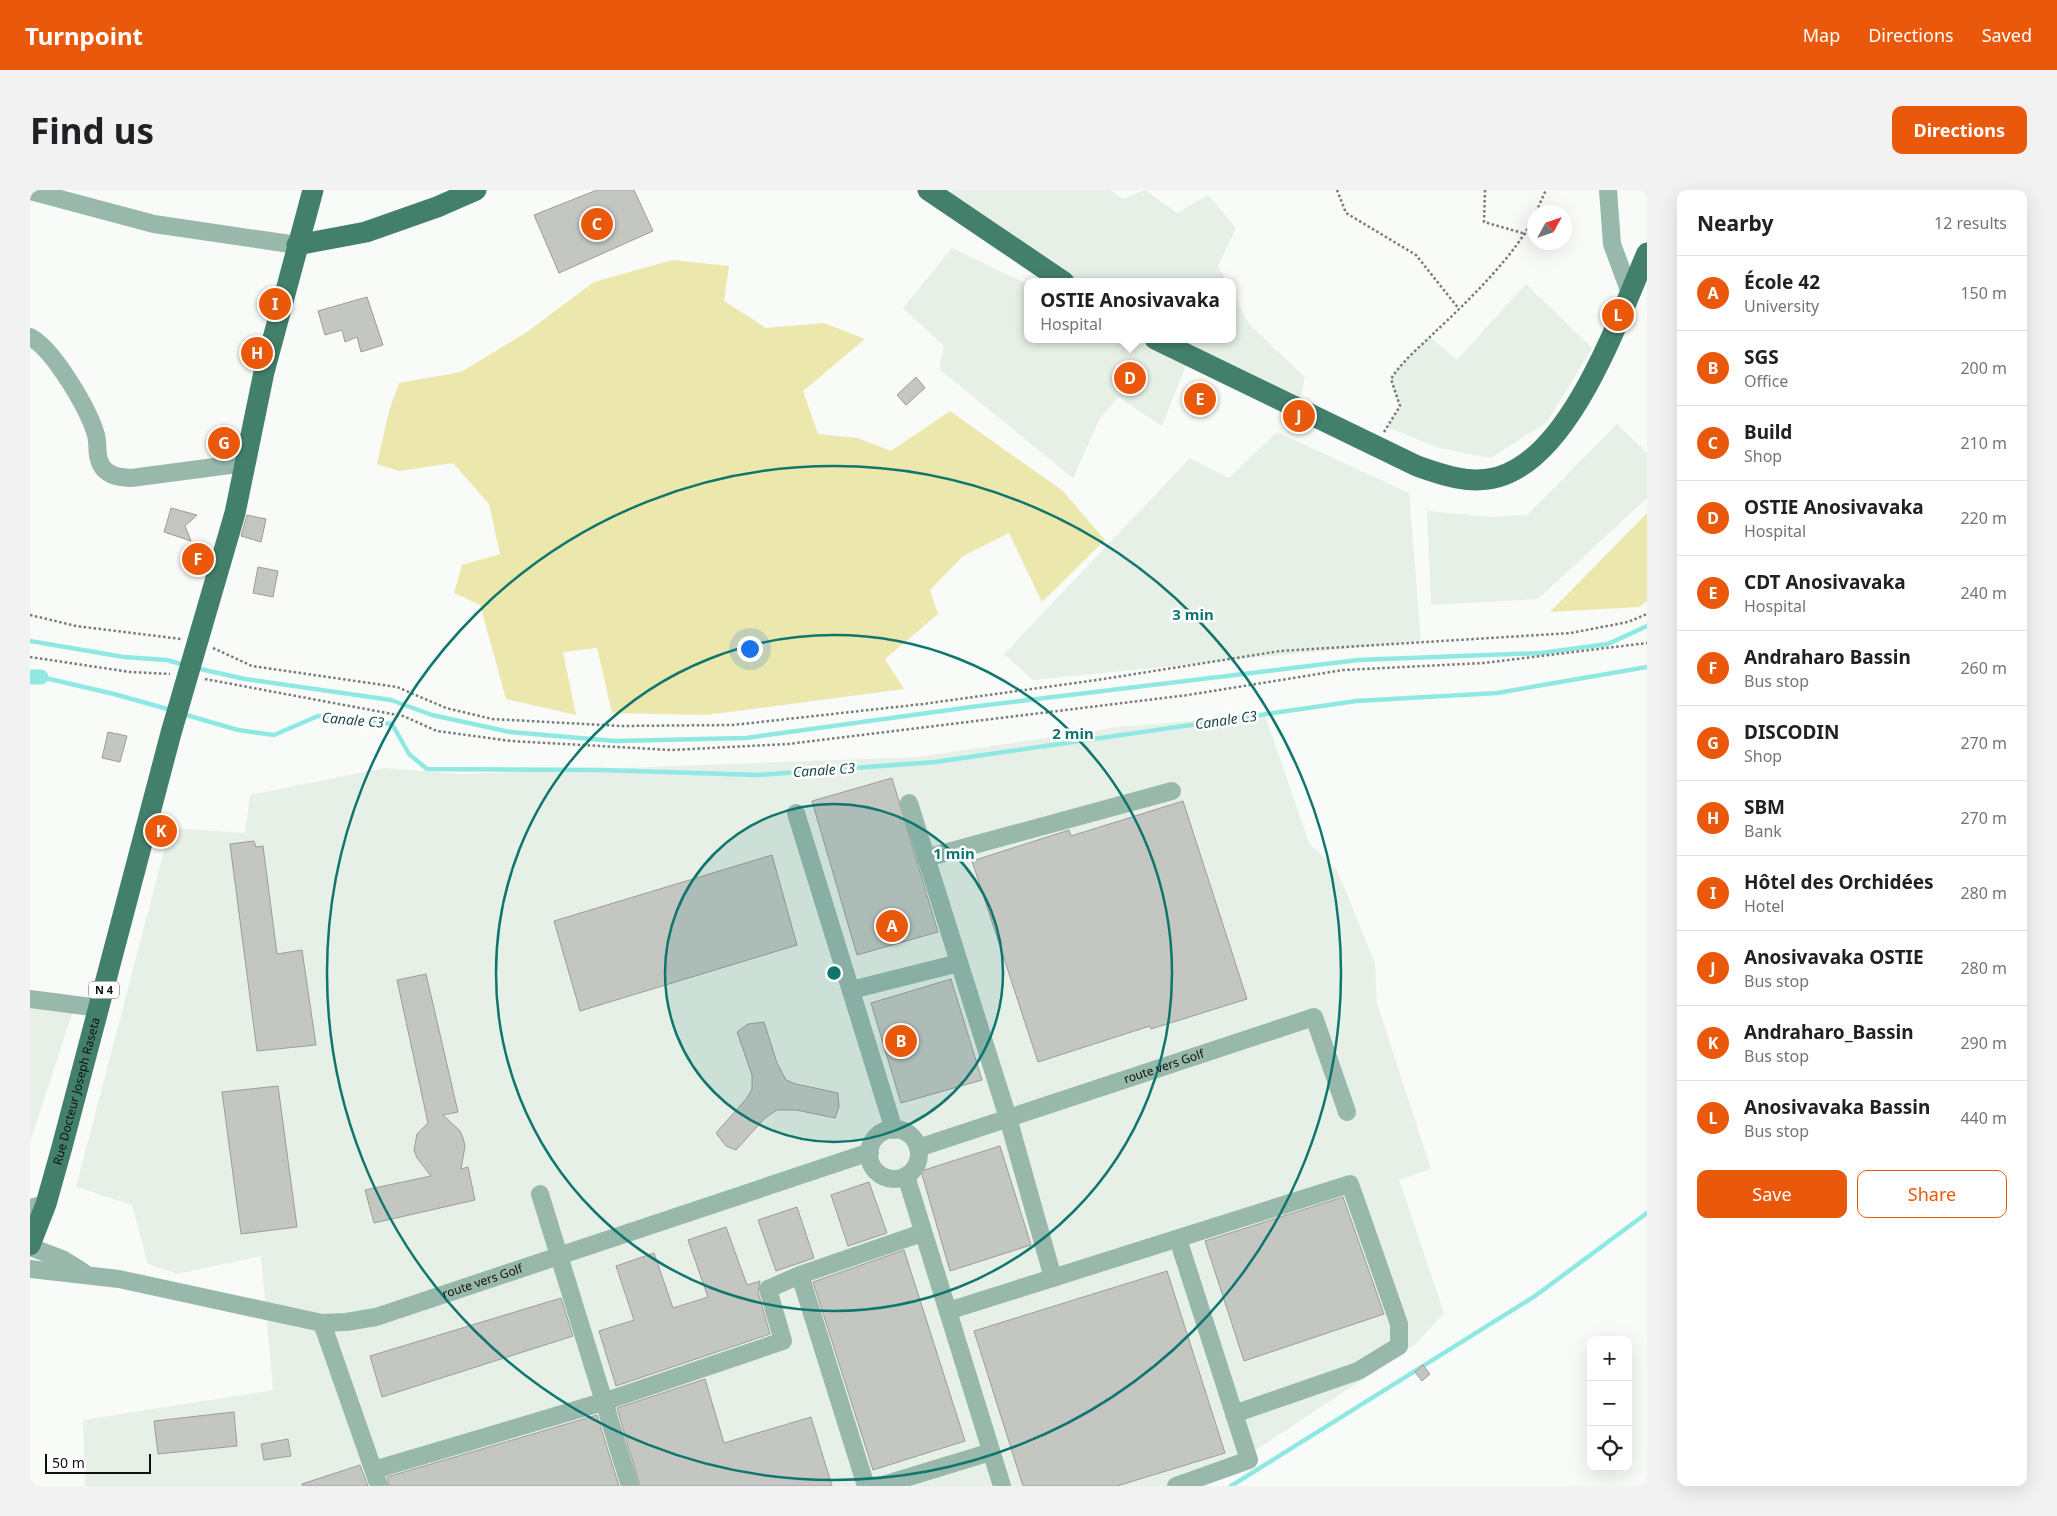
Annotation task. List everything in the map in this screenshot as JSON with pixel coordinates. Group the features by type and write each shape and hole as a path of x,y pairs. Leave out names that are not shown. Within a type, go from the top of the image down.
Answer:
{"main road":[{"name":"N 4","path":"188,676 235,513 264,372 313,190"},
{"path":"297,245 366,232 437,207 476,190"},
{"path":"928,190 1058,278"},
{"path":"1163,343 1417,466 1454,477 1479,480 1496,478 1512,472 1541,451 1582,394 1622,318 1630,293 1647,253"},
{"name":"Rue Docteur Joseph Raseta","path":"30,1246 38,1206 99,1008 171,733 188,676"}],"street":[{"path":"1608,190 1612,244 1630,293"},
{"path":"30,191 154,224 297,245"},
{"path":"30,337 44,347 71,384 96,435 98,458 112,476 131,478 245,463"},
{"path":"926,858 1172,791"},
{"path":"909,803 1008,1118 1053,1278"},
{"path":"796,813 894,1130"},
{"path":"851,990 959,963"},
{"path":"30,999 99,1008"},
{"name":"route vers Golf","path":"918,1148 1314,1017 1347,1112"},
{"path":"894,1130 908,1134 918,1148 916,1165 906,1176 893,1179 878,1173 872,1167 870,1152 876,1137 886,1131 894,1130"},
{"name":"route vers Golf","path":"30,1269 85,1273 322,1323 346,1322 376,1316 870,1152"},
{"path":"906,1176 922,1233 1002,1486"},
{"path":"948,1311 1350,1184 1399,1324 1399,1346 1358,1372 1234,1414"},
{"path":"540,1194 606,1401 630,1486"},
{"path":"322,1323 376,1478 783,1341 768,1289 800,1275 922,1233"},
{"path":"1176,1486 1249,1460 1178,1239"},
{"name":"route vers Golf","path":"30,1246 62,1258 85,1273"},
{"path":"800,1275 866,1486"},
{"path":"879,1486 991,1452"}],"path":[{"path":"1337,190 1346,213 1416,255 1459,309"},
{"path":"1375,447 1400,406 1391,379 1399,366 1459,309 1526,234 1484,222 1485,190"},
{"path":"1539,205 1546,190"},
{"path":"30,615 76,626 197,641 252,666 397,687 446,708 492,719 621,726 733,725 923,704 1097,680 1280,651 1571,633 1628,622 1647,614"},
{"path":"30,657 130,672 188,676 403,716 437,732 511,741 672,750 788,744 1188,694 1344,670 1484,663 1647,643"}],"shaded area":[{"path":"953,190 1110,190 1122,199 1145,190 1177,213 1208,195 1236,228 1218,266 1225,278 1069,278 949,196"},
{"path":"952,248 1024,283 1024,343 1150,343 1187,363 1162,426 1118,397 1099,420 1073,478 939,369 944,346 903,308"},
{"path":"672,260 729,266 724,301 766,328 824,323 865,339 803,391 818,434 858,438 891,451 950,411 1063,491 1105,540 1042,602 1009,533 963,556 930,590 938,614 885,659 904,689 706,715 612,713 597,648 563,652 576,715 506,699 480,605 454,593 462,565 500,554 489,504 453,463 399,471 377,464 389,411 399,383 461,372 527,332 594,282"},
{"path":"1526,284 1592,348 1547,422 1491,458 1439,448 1387,427 1400,406 1391,379 1399,367 1430,337 1457,360"},
{"path":"1236,299 1249,324 1305,377 1300,401 1185,343 1236,343"},
{"path":"1617,424 1647,453 1647,498 1538,599 1431,605 1427,511 1491,517 1527,515"},
{"path":"1277,432 1409,493 1421,641 1033,680 1004,654 1190,458 1229,478"},
{"path":"1647,513 1647,601 1639,607 1550,612"},
{"path":"1265,715 1309,843 1337,870 1375,963 1377,1003 1431,1169 1399,1180 1444,1313 1416,1344 1209,1481 1201,1486 85,1486 83,1420 273,1390 261,1256 177,1274 148,1264 132,1205 76,1187 170,828 245,833 250,795 384,768 462,774 919,757 1118,727"},
{"path":"76,1002 30,1142 30,1003"}],"building":[{"path":"597,190 634,190 653,231 559,273 534,215"},
{"path":"367,297 383,345 361,352 357,337 345,342 342,330 325,335 318,311"},
{"path":"916,377 925,388 906,405 897,395"},
{"path":"171,508 197,515 185,526 191,541 164,532"},
{"path":"247,515 266,519 261,542 241,536"},
{"path":"258,567 278,571 273,597 253,593"},
{"path":"108,732 127,736 120,762 102,758"},
{"path":"892,778 938,932 857,955 812,801"},
{"path":"1183,801 1247,999 1151,1029 1150,1026 1038,1062 972,861 1069,830 1071,836"},
{"path":"254,841 256,847 263,846 277,954 302,950 316,1045 257,1051 230,844"},
{"path":"772,855 797,945 580,1011 554,921"},
{"path":"426,974 458,1112 443,1115 460,1131 463,1138 465,1146 461,1169 468,1167 475,1200 374,1223 365,1190 431,1176 417,1158 414,1150 417,1134 428,1123 397,980"},
{"path":"951,979 982,1080 901,1103 871,1003"},
{"path":"764,1022 777,1063 786,1080 838,1093 839,1107 835,1118 796,1110 777,1110 765,1118 736,1150 726,1146 716,1133 747,1098 752,1089 752,1075 737,1032 748,1024"},
{"path":"278,1086 297,1227 241,1234 222,1092"},
{"path":"1000,1146 1031,1245 950,1271 921,1171"},
{"path":"869,1182 887,1233 848,1246 831,1195"},
{"path":"1343,1197 1384,1314 1244,1361 1205,1241"},
{"path":"797,1207 814,1258 776,1271 758,1220"},
{"path":"726,1227 747,1285 760,1281 758,1292 770,1334 616,1386 599,1331 634,1320 616,1266 654,1253 673,1308 708,1297 688,1240"},
{"path":"904,1250 965,1441 873,1470 813,1282"},
{"path":"1167,1271 1225,1453 1117,1486 1023,1486 974,1331"},
{"path":"561,1298 573,1336 382,1397 370,1356"},
{"path":"1423,1365 1430,1374 1422,1381 1415,1372"},
{"path":"705,1379 724,1443 811,1417 832,1486 640,1486 617,1408"},
{"path":"234,1412 237,1446 158,1454 154,1421"},
{"path":"597,1415 619,1486 389,1486 387,1477"},
{"path":"288,1439 291,1456 264,1460 261,1444"},
{"path":"360,1465 368,1486 302,1486 302,1484"}],"waterway":[{"path":"196,668 245,679 391,700 432,715 510,732 615,741 746,738 971,707 1358,660 1541,653 1608,644 1647,626"},
{"path":"30,641 124,657 167,660 184,665"},
{"name":"Canale C3","path":"183,714 238,730 274,735 318,716 392,724 409,754 427,769 602,770 757,775 935,762 1356,701 1497,693 1647,667"},
{"name":"Canale C3","path":"30,677 41,677"},
{"name":"Canale C3","path":"30,682 41,677 171,710"},
{"path":"1231,1486 1535,1296 1647,1213"}],"place":[{"name":"Build","path":"597,224"},
{"name":"Hôtel des Orchidées","path":"275,304"},
{"name":"Anosivavaka Bassin","path":"1618,315"},
{"name":"SBM","path":"257,353"},
{"name":"OSTIE Anosivavaka","path":"1130,378"},
{"name":"CDT Anosivavaka","path":"1200,399"},
{"name":"Anosivavaka OSTIE","path":"1299,416"},
{"name":"DISCODIN","path":"224,443"},
{"name":"Andraharo Bassin","path":"198,559"},
{"name":"Andraharo_Bassin","path":"161,831"},
{"name":"École 42","path":"892,926"},
{"name":"SGS","path":"901,1041"}]}
